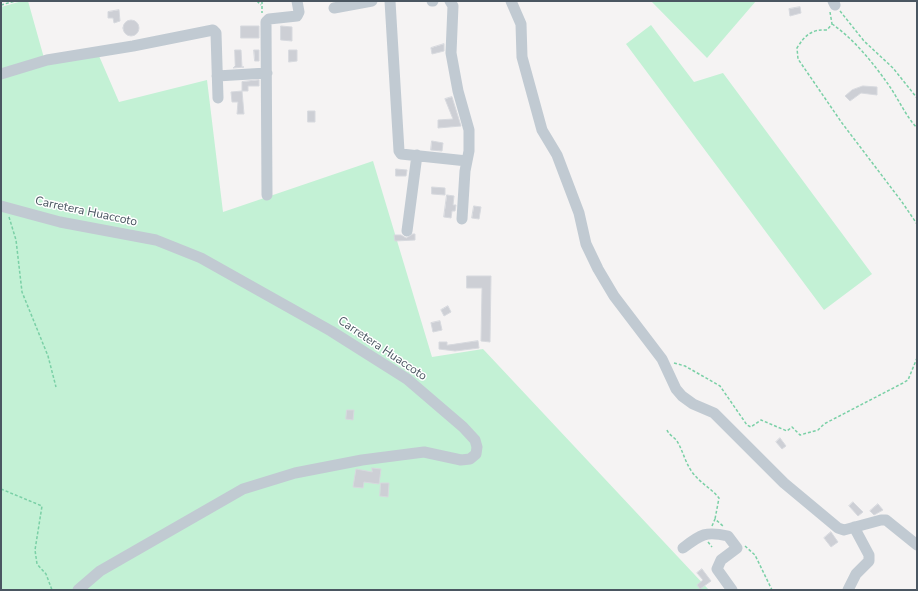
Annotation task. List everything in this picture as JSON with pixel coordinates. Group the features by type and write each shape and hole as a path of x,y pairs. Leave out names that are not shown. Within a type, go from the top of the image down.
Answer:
{"street":[{"path":"267,195 267,20 297,16 299,12 297,1"},
{"path":"334,8 372,1"},
{"path":"390,1 399,151 401,154 467,161"},
{"path":"512,1 522,24 522,57 542,130 557,155 579,213 586,244 598,269 614,296 662,359 676,388 682,396 693,404 714,412 784,483 838,528 844,530 886,520 917,545"},
{"path":"452,2 451,53 458,91 469,130 469,151 462,219"},
{"path":"1,74 48,60 133,46 213,30 216,33 218,98"},
{"path":"217,76 267,73"},
{"path":"407,231 417,155"},
{"name":"Carretera Huaccoto","path":"3,206 60,222 156,240 201,258 331,331 407,379 463,427 475,440 477,446 476,454 470,459 461,460 424,452 400,454 295,473 243,489 100,571 78,590"},
{"path":"848,590 856,574 869,561 869,555 854,527"},
{"path":"683,548 700,535 709,533 728,536 737,548 721,560 717,569 732,590"}],"path":[{"path":"1,5 15,1"},
{"path":"258,1 261,5"},
{"path":"917,98 893,68 864,41 834,3 830,12 832,24 841,30 862,52 888,84 917,128"},
{"path":"832,24 827,30 818,30 809,33 802,39 796,48 798,59 842,123 917,224"},
{"path":"3,206 16,240 22,292 48,356 56,387"},
{"path":"662,359 685,366 720,386 747,425 751,427 761,420 787,431 792,427 800,435 818,430 824,424 908,380 917,358"},
{"path":"666,430 675,439 692,472 701,483 713,490 719,498 715,519"},
{"path":"1,489 42,506 35,550 37,564 46,574 52,590"}],"green space":[{"path":"22,1 28,1 44,58 96,49 119,102 207,80 223,212 373,161 432,357 483,349 709,590 1,590 1,7"},
{"path":"651,1 756,1 707,58"},
{"path":"651,25 694,82 723,73 872,274 824,310 626,44"}],"building":[{"path":"800,7 801,13 790,16 789,9"},
{"path":"119,10 120,21 114,23 113,18 108,18 108,12"},
{"path":"131,20 138,25 139,28 134,35 131,36 124,31 123,28 128,21"},
{"path":"241,26 259,26 259,38 241,38"},
{"path":"281,26 292,27 292,41 281,40"},
{"path":"444,44 444,51 432,54 431,48"},
{"path":"235,50 241,50 242,67 244,67 233,68 235,66"},
{"path":"254,50 259,50 259,61 255,61"},
{"path":"289,50 297,50 297,61 289,62"},
{"path":"259,80 259,86 248,86 248,91 242,91 242,82"},
{"path":"863,86 877,87 877,95 861,93 850,101 845,96 852,90"},
{"path":"242,91 244,114 237,114 238,102 232,102 231,92"},
{"path":"452,97 461,126 438,128 438,120 453,119 445,99"},
{"path":"308,111 315,111 315,122 308,122"},
{"path":"432,141 443,143 442,151 431,150"},
{"path":"396,169 407,170 406,176 396,176"},
{"path":"432,187 445,188 445,195 432,194"},
{"path":"447,195 454,196 453,205 456,205 455,211 452,211 451,218 444,217"},
{"path":"474,206 481,207 479,219 472,218"},
{"path":"415,234 415,240 395,241 394,235 401,235 406,238"},
{"path":"467,276 491,276 490,342 481,341 482,288 467,288"},
{"path":"448,306 451,312 444,316 441,310"},
{"path":"440,321 442,330 433,332 431,323"},
{"path":"478,341 479,348 455,351 439,349 439,342 447,342 447,345"},
{"path":"347,410 354,410 353,420 346,419"},
{"path":"780,438 786,446 782,449 776,442"},
{"path":"372,468 381,469 379,484 364,482 363,488 353,487 356,469 372,472"},
{"path":"381,483 389,483 388,497 380,496"},
{"path":"853,502 863,512 858,516 849,506"},
{"path":"878,504 883,510 874,515 870,511"},
{"path":"831,532 838,542 831,547 824,538"},
{"path":"702,569 711,581 700,589 697,585 703,580 697,573"}]}
